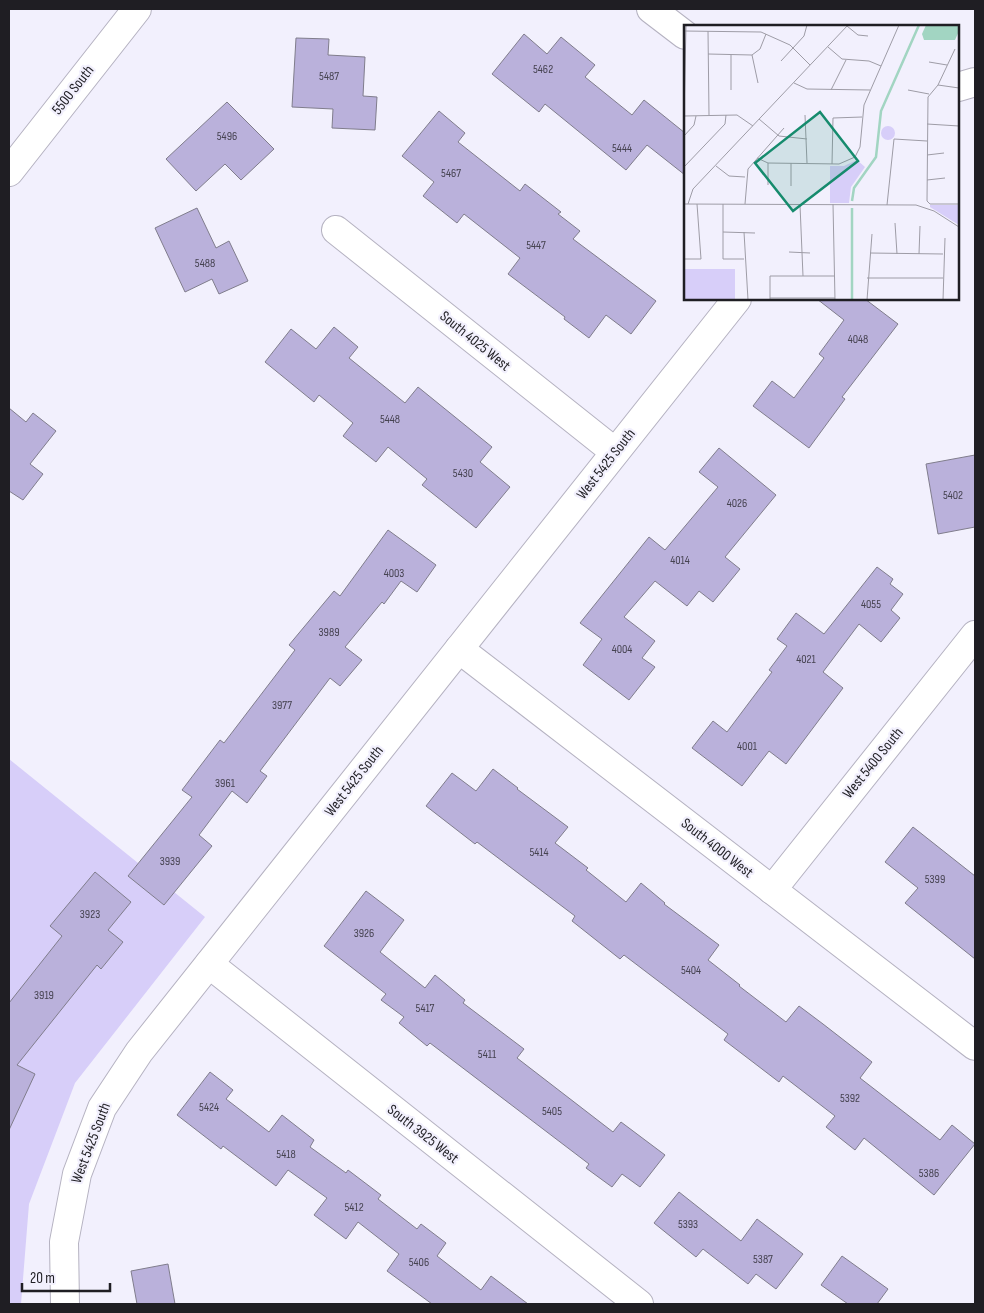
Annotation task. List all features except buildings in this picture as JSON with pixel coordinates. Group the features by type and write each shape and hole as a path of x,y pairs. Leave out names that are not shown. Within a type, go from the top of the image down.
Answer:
{"street":[{"name":"5500 South","path":"12,161 137,9"},
{"path":"651,9 684,34"},
{"path":"959,87 975,82"},
{"name":"South 4025 West","path":"336,230 615,452"},
{"name":"West 5425 South","path":"66,1304 64,1242 76,1174 102,1108 139,1052 736,300"},
{"name":"West 5400 South","path":"772,890 975,635"},
{"name":"South 4000 West","path":"459,649 975,1046"},
{"name":"South 3925 West","path":"209,964 639,1304"}],"shaded area":[{"path":"9,759 205,917 75,1083 29,1204 21,1304 9,1304"}]}
